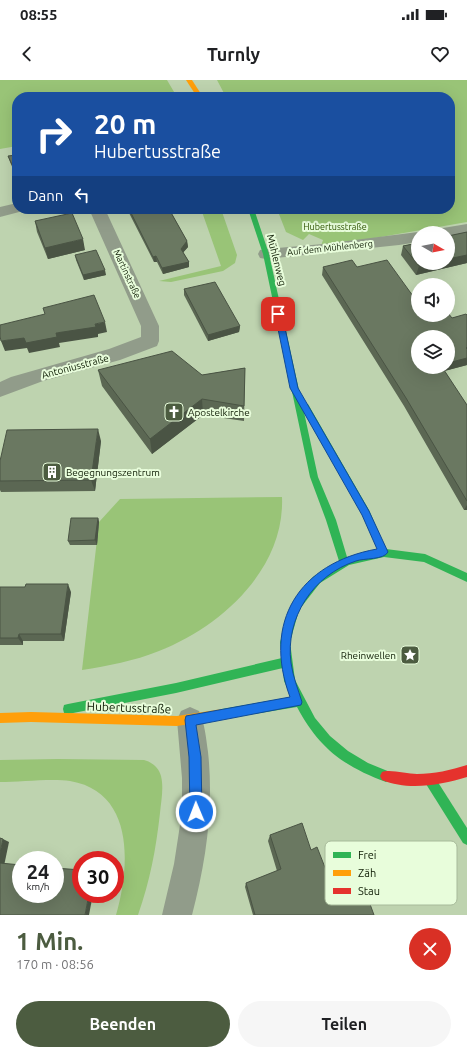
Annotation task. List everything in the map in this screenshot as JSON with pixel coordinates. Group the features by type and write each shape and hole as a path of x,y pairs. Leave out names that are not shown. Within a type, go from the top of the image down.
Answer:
{"street":[{"path":"189,80 197,92"},
{"path":"0,212 12,209"},
{"name":"Martinstraße","path":"99,214 150,326 150,342"},
{"name":"Mühlenweg","path":"253,214 266,254 314,477 331,520 344,561"},
{"path":"455,231 467,229"},
{"name":"Auf dem Mühlenberg","path":"266,254 305,250 323,251 411,238"},
{"name":"Antoniusstraße","path":"0,390 33,378 128,351 150,342"},
{"name":"Mühlenweg","path":"294,388 366,513 383,552"},
{"path":"467,578 443,564 421,556 383,552 355,557 326,571 311,584 299,600 290,619 286,640 286,662 289,682 297,702 308,721 324,739 341,754 362,767 384,775 407,780 430,780 449,777 467,771"},
{"name":"Hubertusstraße","path":"31,717 176,688 286,662"},
{"name":"Hubertusstraße","path":"0,718 31,717 190,720 297,702"},
{"path":"177,915 182,896 196,812 195,757 190,720"},
{"path":"430,780 467,839"}],"green space":[{"path":"0,80 167,80 174,92 12,92 12,147 0,149"},
{"name":"Hubertusstraße","path":"217,80 467,80 467,222 444,226 411,226 411,232 323,247 321,246 323,240 309,234 303,240 286,232 279,214 455,214 455,92 223,92"},
{"path":"203,214 223,214 237,255 235,263 223,271 171,282 159,281 221,266"},
{"path":"282,497 280,523 273,548 261,571 245,592 226,611 205,627 159,651 121,663 82,670 99,522 120,499"},
{"path":"0,760 144,760 150,762 159,770 162,781 162,790 157,839 149,877 138,915 116,915 119,903 124,903 125,854 123,834 117,816 107,800 91,788 70,781 45,780 0,782"}],"building":[{"path":"8,156 12,156 12,164"},
{"path":"72,214 83,239 45,248 35,221"},
{"path":"132,214 172,214 187,241 181,249 189,262 162,268 156,256 153,257"},
{"path":"467,232 467,255 455,258 455,235"},
{"path":"411,244 411,256 403,246"},
{"path":"96,250 105,270 83,275 75,255"},
{"path":"352,260 357,267 387,260 411,293 411,322 455,322 455,317 467,315 467,358 455,361 455,330 411,330 411,374 447,374 467,405 467,501 406,398 323,267"},
{"path":"215,282 240,326 208,335 184,289"},
{"path":"94,295 105,322 95,324 96,327 56,333 57,337 26,343 24,338 1,341 0,325 45,314 43,308"},
{"name":"Apostelkirche","path":"172,351 202,375 245,368 244,406 202,399 150,439 98,370"},
{"name":"Begegnungszentrum","path":"98,429 91,480 0,481 0,461 7,430"},
{"path":"71,518 98,518 95,540 68,541"},
{"path":"26,584 68,584 61,634 19,634 18,638 0,638 0,587 25,587"},
{"path":"302,823 311,850 317,847 325,868 325,905 370,905 374,915 255,915 246,883 281,869 270,835"},
{"path":"0,838 3,839 0,853"},
{"path":"0,863 12,864 12,903 64,903 64,869 72,869 72,903 87,903 85,915 0,915"}],"traffic: fast":[{"path":"253,214 266,254 314,477 331,520 344,561"},
{"path":"305,406 366,513 383,552"},
{"path":"386,776 364,767 344,755 335,748 311,722 290,681 285,642 295,608 317,580 347,561 384,553 425,558 467,578"},
{"path":"68,709 176,688 286,662"},
{"path":"222,714 297,702"},
{"path":"430,780 467,839"}],"traffic: slow":[{"path":"189,80 197,92"},
{"path":"0,718 31,717 177,721 222,714"}],"traffic: jam":[{"path":"386,776 407,779 427,779 467,771"}],"place":[{"name":"Apostelkirche","path":"174,412"},
{"name":"Begegnungszentrum","path":"52,472"},
{"name":"Rheinwellen","path":"410,655"}],"route":[{"path":"196,812 195,757 190,720 297,702 289,682 286,662 286,640 290,619 299,600 311,584 326,571 355,557 383,552 366,513 294,388 278,314"}]}
